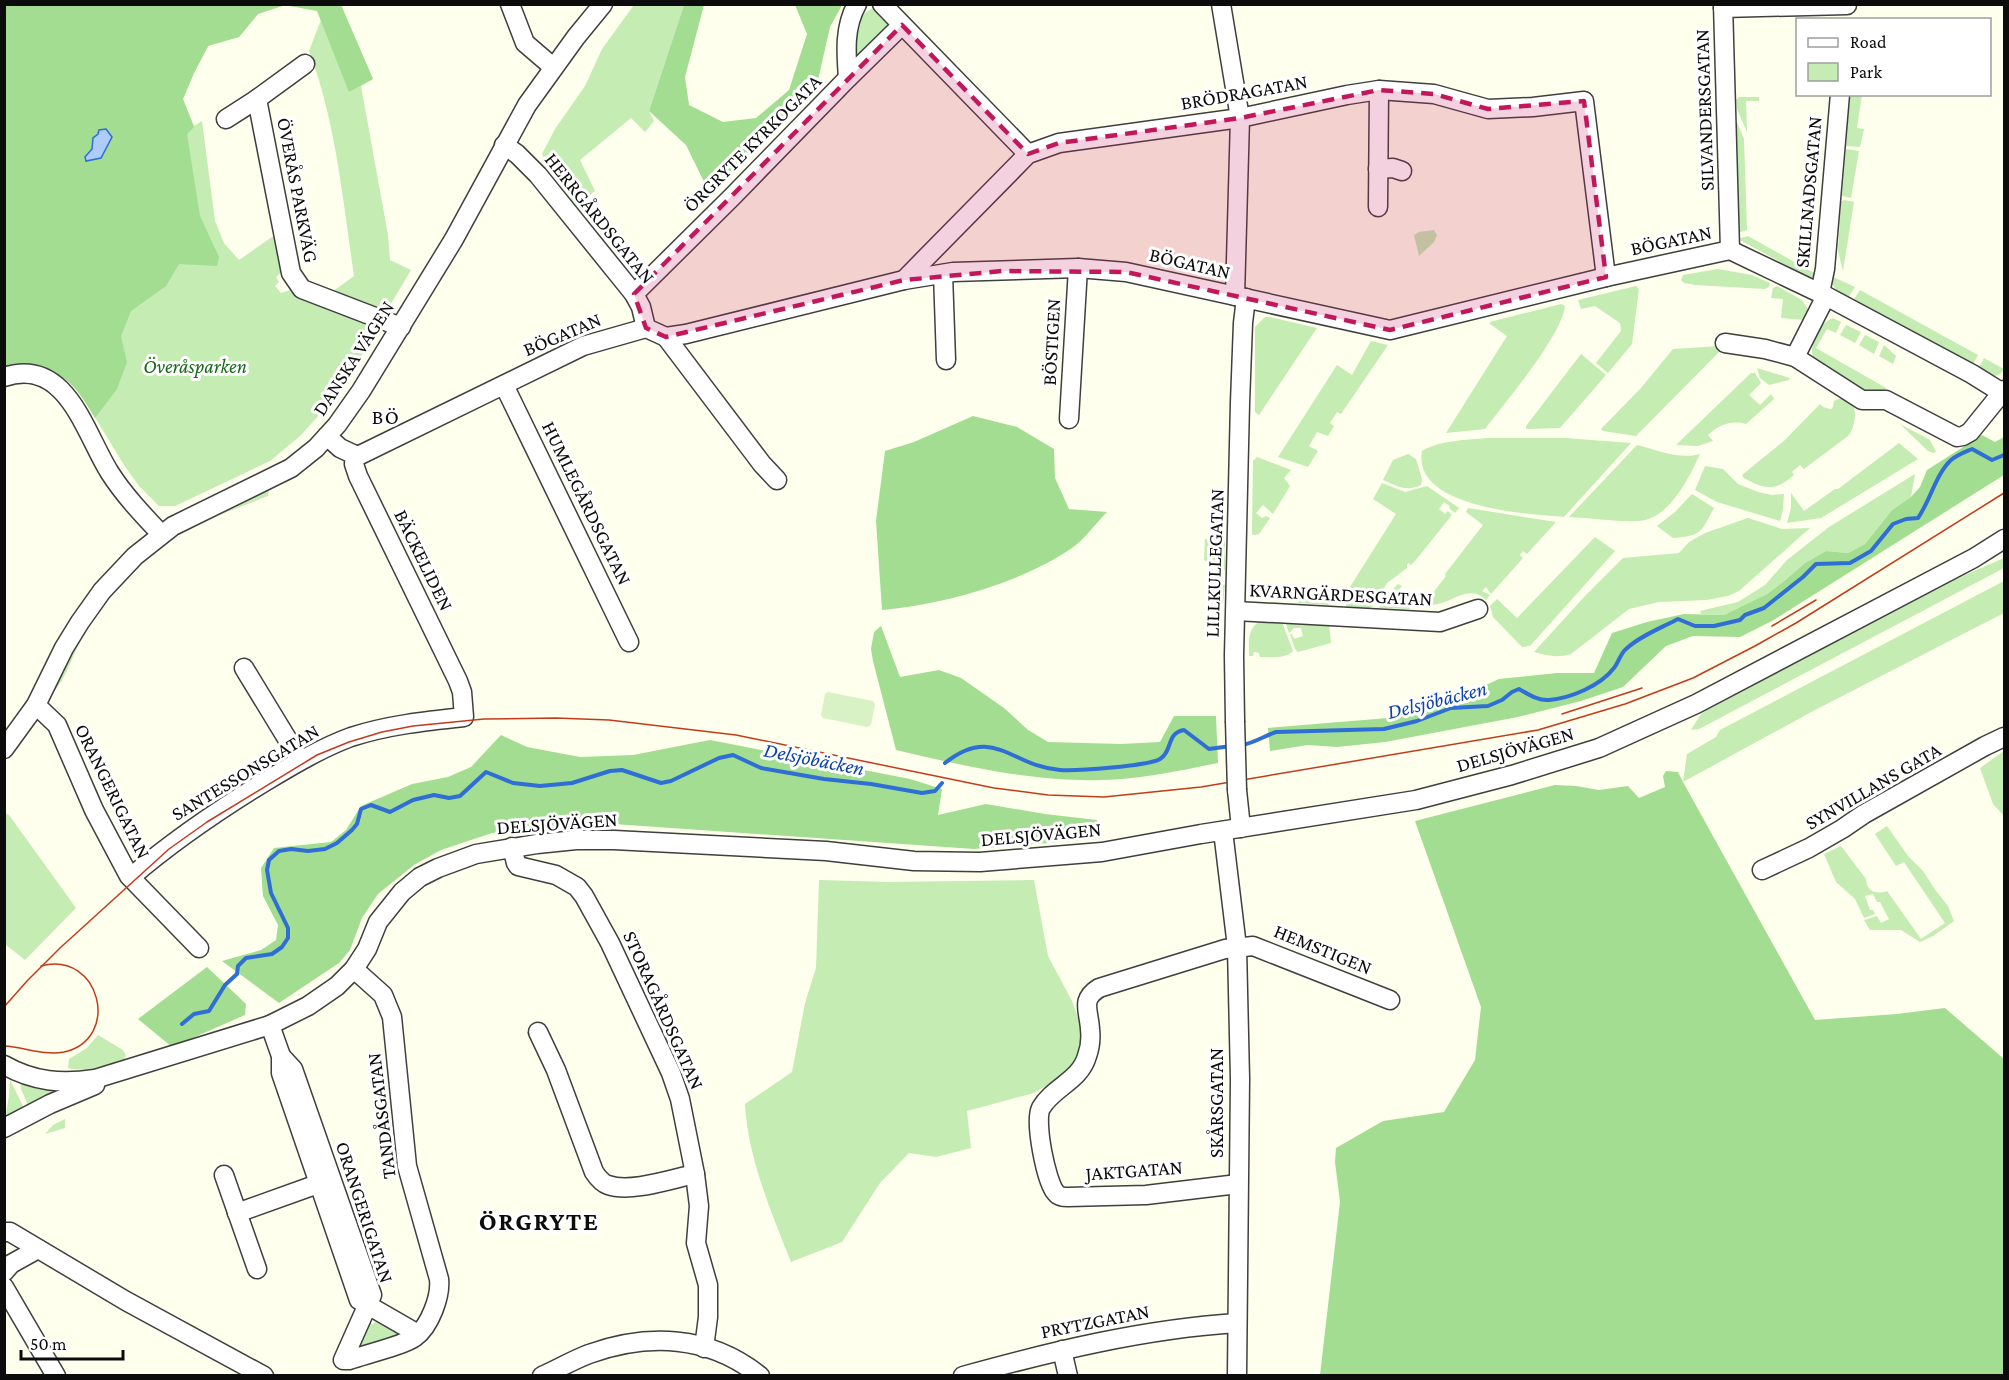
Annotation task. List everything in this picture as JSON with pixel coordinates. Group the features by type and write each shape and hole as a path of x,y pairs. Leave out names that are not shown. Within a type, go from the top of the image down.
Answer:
{"street":[{"path":"510,4 525,43 553,67"},
{"name":"DANSKA VÄGEN","path":"4,748 36,705 64,648 94,602 128,563 160,534 195,514 291,468 316,448 345,416 454,239 527,105 553,67 603,4"},
{"path":"848,78 846,51 848,31 851,15 857,4"},
{"path":"882,4 1028,154"},
{"name":"LILLKULLEGATAN","path":"1221,4 1240,118 1243,323 1236,611 1237,790 1232,830"},
{"path":"1723,6 1847,5"},
{"name":"SILVANDERSGATAN","path":"1723,6 1730,250"},
{"name":"ÖRGRYTE KYRKOGATA","path":"634,294 902,25"},
{"name":"ÖVERÅS PARKVÄG","path":"225,119 305,64"},
{"path":"1378,90 1378,207"},
{"name":"BRÖDRAGATAN","path":"904,280 1028,154 1059,143 1240,118 1378,90 1434,94 1488,109 1584,101 1606,277"},
{"name":"SKILLNADSGATAN","path":"1795,357 1823,295 1840,96"},
{"name":"ÖVERÅS PARKVÄG","path":"257,99 287,256 296,282 302,289 401,327"},
{"name":"HERRGÅRDSGATAN","path":"504,145 538,174 634,294 641,307 646,328"},
{"path":"1378,169 1393,168 1402,171"},
{"path":"945,236 941,248 948,273 946,360"},
{"name":"BÖGATAN","path":"666,337 904,280 948,273 1078,268 1126,272 1390,330 1606,277 1730,250 1823,295 2004,392"},
{"name":"BÖSTIGEN","path":"1069,419 1078,268"},
{"path":"646,328 666,337 762,464 777,480"},
{"name":"BÖGATAN","path":"355,455 360,455 583,346 646,328"},
{"path":"1725,343 1765,348 1795,357 1862,400 1886,400 1957,437 1970,432 2004,392"},
{"path":"4,377 27,374 41,376 60,387 74,405 111,474 160,534"},
{"name":"HUMLEGÅRDSGATAN","path":"504,385 629,642"},
{"path":"327,436 345,452 355,455"},
{"name":"BÄCKELIDEN","path":"355,455 354,464 358,476 458,681 462,692 464,717"},
{"name":"DELSJÖVÄGEN","path":"4,1065 34,1079 54,1082 95,1079 270,1025 327,994 354,969 362,960 385,911 413,882 455,860 512,847 576,840 633,840 826,851 914,861 962,862 1102,852 1416,800 1512,775 1576,756 1696,704 1974,558 2004,539"},
{"name":"DELSJÖVÄGEN","path":"1974,558 2004,552"},
{"name":"KVARNGÄRDESGATAN","path":"1236,611 1440,622 1478,609"},
{"path":"244,668 300,760"},
{"name":"ORANGERIGATAN","path":"36,705 57,725 94,810 131,878 199,948"},
{"name":"SANTESSONSGATAN","path":"131,878 167,846 300,760 351,737 384,728 464,717"},
{"name":"SYNVILLANS GATA","path":"1762,870 1809,848 1864,814 2004,737"},
{"name":"SKÅRSGATAN","path":"1232,830 1238,947 1240,1079 1237,1376"},
{"name":"STORAGÅRDSGATAN","path":"512,847 518,866 556,875 577,887 589,904 610,943 671,1073 680,1099 699,1206 696,1243 708,1285 708,1315 704,1347"},
{"name":"HEMSTIGEN","path":"1238,947 1258,947 1390,1000"},
{"name":"JAKTGATAN","path":"1238,947 1099,988 1089,996 1087,1009 1090,1042 1083,1067 1076,1077 1046,1101 1038,1115 1038,1128 1050,1181 1056,1193 1061,1196 1146,1195 1238,1184"},
{"name":"TANDÅSGATAN","path":"354,969 382,995 392,1017 407,1166 439,1279 439,1296 435,1308 418,1334"},
{"name":"ORANGERIGATAN","path":"270,1025 281,1056 280,1072 325,1181 359,1300 367,1304"},
{"path":"538,1032 556,1070 594,1172 599,1179 606,1185 622,1188 695,1174"},
{"name":"DELSJÖVÄGEN","path":"10,1125 50,1104 136,1068"},
{"path":"4,1143 10,1125"},
{"path":"224,1175 257,1269"},
{"path":"237,1213 325,1181"},
{"path":"4,1232 39,1249 126,1301 264,1376"},
{"path":"4,1272 11,1264 39,1249"},
{"path":"4,1287 56,1376"},
{"path":"367,1304 418,1334 414,1339 343,1360 367,1304"},
{"name":"PRYTZGATAN","path":"963,1376 1062,1350 1140,1334 1192,1326 1237,1323"},
{"path":"552,1374 588,1354 637,1342 670,1340 704,1347 736,1359 760,1376"},
{"path":"1062,1350 1068,1376"}],"highlighted area":[{"path":"902,25 1028,154 1059,143 1240,118 1379,90 1434,94 1488,109 1584,101 1606,277 1390,330 1126,272 1002,271 904,280 666,337 646,328 634,294"}],"green space":[{"name":"Överåsparken","path":"5,5 285,5 258,14 239,37 209,45 183,99 194,126 202,121 215,221 224,243 239,260 275,235 283,271 276,277 279,282 275,286 281,293 290,290 305,298 380,326 330,403 300,436 270,461 175,506 159,506 139,486 82,396 65,378 51,372"},
{"path":"5,5 285,5 258,14 239,37 208,46 194,73 183,99 194,127 187,134 200,216 219,257 217,266 179,264 166,286 131,311 121,336 127,362 117,389 95,418 76,389 59,376 38,373 5,376"},
{"path":"285,5 341,5 373,79 361,86 388,235 390,260 411,270 386,312 332,292 354,276 332,134 309,51 321,20 318,11"},
{"path":"285,5 341,5 373,79 349,92 317,11"},
{"path":"634,5 684,5 649,111 654,121 645,132 631,118 580,160 595,191 576,206 547,166 542,154 555,129 585,86 602,49"},
{"path":"684,5 704,5 685,77 689,105 723,122 756,118 789,90 807,34 795,5 842,5 830,27 816,89 710,194 686,145 649,111"},
{"path":"872,9 876,9 894,24 858,63 852,50 854,32 859,20"},
{"path":"1850,96 1862,96 1857,128 1864,129 1860,147 1846,146"},
{"path":"1739,97 1759,97 1759,101 1746,101 1747,132 1737,109 1736,100"},
{"path":"1734,115 1744,139 1747,230 1735,234"},
{"path":"1846,149 1859,151 1851,198 1842,196"},
{"path":"1844,200 1854,202 1843,271 1838,251 1841,202"},
{"path":"1434,230 1437,235 1434,242 1419,256 1414,235"},
{"path":"1748,236 1816,274 1813,277 1806,276 1738,239"},
{"path":"1718,269 1752,275 1770,283 1769,287 1765,289 1695,285 1684,283 1681,280 1683,275"},
{"path":"1833,277 1855,287 1848,298 1834,287"},
{"path":"1636,286 1639,289 1632,344 1608,373 1596,363 1621,331 1620,323 1595,306 1581,309 1578,300"},
{"path":"1777,286 1802,300 1809,311 1804,320 1781,318 1783,299 1771,298 1773,288"},
{"path":"1860,290 1978,355 1972,366 1852,302"},
{"path":"1561,304 1565,306 1554,334 1531,369 1485,429 1446,433 1507,336 1490,322"},
{"path":"1265,317 1317,328 1259,415 1255,412 1255,327"},
{"path":"1833,318 1841,322 1836,333 1827,329 1816,348 1886,388 1882,395 1871,396 1813,357 1814,340 1817,334 1828,320"},
{"path":"1846,325 1861,332 1855,343 1840,335"},
{"path":"1865,335 1879,342 1874,354 1859,345"},
{"path":"1371,341 1388,345 1341,414 1337,412 1330,423 1334,426 1328,436 1317,432 1309,446 1318,451 1308,467 1278,457 1337,365 1352,375"},
{"path":"1884,345 1896,356 1893,364 1879,356"},
{"path":"1720,346 1720,351 1636,436 1601,429 1641,388 1673,349"},
{"path":"1581,354 1606,375 1560,428 1526,429 1526,426"},
{"path":"1984,358 2004,369 1995,376 1985,373 1978,369"},
{"path":"1757,368 1790,378 1769,385 1760,378"},
{"path":"1751,373 1755,373 1761,383 1749,395 1760,405 1771,394 1774,399 1746,424 1730,423 1716,428 1708,435 1713,441 1698,446 1676,445"},
{"path":"1845,398 1854,406 1854,421 1848,436 1804,469 1800,465 1792,472 1794,475 1782,484 1764,487 1744,478 1742,475 1785,440 1820,404 1831,409 1834,401"},
{"path":"973,416 1017,427 1054,449 1055,478 1069,509 1107,512 1072,548 1029,572 955,597 882,610 876,521 885,451 914,442"},
{"path":"1900,424 1930,440 1936,452 1928,451"},
{"path":"1982,435 1995,442 2004,437 2004,475 1772,621 1740,637 1693,636 1666,646 1623,687 1581,701 1518,717 1385,742 1337,747 1308,745 1270,751 1268,728 1388,718 1475,690 1499,679 1557,673 1594,673 1612,633 1684,614 1724,615 1767,594 1805,563 1826,551 1848,553 1865,544 1892,510 1911,497 1920,487 1927,470"},
{"path":"1488,438 1565,438 1631,443 1564,517 1500,510 1475,504 1453,496 1435,485 1424,470 1422,451 1429,447 1454,441"},
{"path":"1899,443 1918,459 1821,518 1787,523 1791,508 1791,493 1804,511 1838,489"},
{"path":"1637,445 1677,455 1700,454 1684,485 1669,505 1650,519 1639,521 1569,517"},
{"path":"1408,454 1416,459 1422,479 1421,485 1406,488 1383,480 1393,460"},
{"path":"1257,457 1291,470 1284,478 1290,486 1273,514 1263,505 1256,513 1262,518 1266,516 1270,518 1259,534 1254,535 1252,534 1253,461"},
{"path":"1705,466 1723,469 1738,484 1758,492 1772,495 1784,494 1780,521 1717,502 1695,490"},
{"path":"1915,474 1911,497 1892,510 1865,544 1848,553 1826,551 1805,563 1767,594 1724,615 1701,614 1700,611 1738,602 1765,585 1787,560 1829,527"},
{"path":"1382,483 1405,492 1427,486 1459,508 1455,513 1444,502 1439,509 1445,514 1448,511 1452,515 1415,561 1411,565 1407,564 1407,568 1387,583 1372,607 1347,607 1343,598 1396,514 1373,499"},
{"path":"269,490 268,496 212,518 179,535 175,533 219,511"},
{"path":"1692,494 1714,508 1700,531 1690,536 1673,538 1657,526 1675,512"},
{"path":"1468,508 1556,522 1527,554 1523,551 1520,555 1523,558 1491,594 1486,587 1482,591 1490,595 1486,600 1471,593 1440,604 1425,603 1483,525 1466,512"},
{"path":"1748,518 1782,529 1810,528 1739,591 1728,596 1706,600 1659,602 1629,609 1571,654 1552,656 1534,652 1623,558 1679,553 1689,542 1705,533"},
{"path":"1595,537 1615,551 1530,646 1522,647 1493,617 1490,606 1497,599 1517,618"},
{"path":"1205,539 1225,539 1225,570 1204,560"},
{"path":"160,546 161,548 127,577 107,600 89,625 62,680 54,691 75,644 95,613 119,584"},
{"path":"2004,558 2004,568 1699,729 1691,730 1701,714 1707,710 1942,585"},
{"path":"2004,581 2004,613 1815,710 1683,782 1687,754 1716,737 1720,730"},
{"path":"1218,582 1225,585 1223,604 1215,599 1215,584"},
{"path":"1398,584 1402,586 1394,595 1410,609 1379,608 1388,594"},
{"path":"1309,587 1312,588 1311,591 1325,599 1329,605 1298,603"},
{"path":"1260,621 1282,622 1293,651 1290,654 1260,657 1259,653 1254,652 1253,656 1249,656 1251,632"},
{"path":"1285,621 1329,624 1331,643 1298,652 1290,634 1294,639 1303,636 1301,628 1294,628 1289,633"},
{"path":"881,626 900,677 939,670 961,678 1004,708 1028,730 1048,742 1121,744 1160,742 1174,716 1216,716 1218,763 1133,778 1081,780 1011,774 896,750 871,649 874,632"},
{"path":"828,692 873,701 875,704 871,725 867,727 823,718 821,715 825,694"},
{"path":"501,735 527,747 580,757 633,755 710,740 910,779 942,789 938,815 986,804 1097,820 1096,839 974,849 614,824 492,833 441,850 414,865 378,894 362,918 350,950 339,963 279,1003 222,961 261,950 276,940 278,925 263,896 261,868 274,848 331,842 346,830 361,806 412,784 448,777 471,767"},
{"path":"2004,751 2004,816 1993,804 1980,768"},
{"path":"1666,771 1678,772 1815,1020 1945,1008 2004,1059 2004,1375 1320,1375 1340,1202 1335,1162 1336,1148 1383,1121 1444,1112 1475,1060 1481,1007 1415,821 1555,785 1599,790 1628,786 1639,798 1665,787 1663,776"},
{"path":"5,813 9,815 76,908 25,960 5,944"},
{"path":"1887,826 1948,906 1954,921 1920,942 1901,930 1870,930 1864,920 1877,916 1881,923 1889,919 1880,902 1877,902 1873,894 1865,896 1870,910 1873,910 1875,914 1864,918 1855,899 1836,882 1824,854 1841,846 1866,879 1870,889 1876,892 1887,891 1921,939 1945,923 1904,862 1896,866 1875,834"},
{"path":"819,880 889,882 1034,880 1048,956 1072,1001 1081,1026 1080,1044 1076,1060 1062,1076 1034,1093 967,1111 971,1148 936,1157 909,1153 880,1183 842,1242 791,1262 768,1204 756,1165 745,1104 792,1072 805,1003 816,968"},
{"path":"207,967 246,1004 245,1015 172,1047 138,1019"},
{"path":"98,1035 123,1050 126,1056 124,1060 89,1069 68,1068 69,1059 87,1048"},
{"path":"10,1080 25,1110 5,1119 9,1096"},
{"path":"20,1081 59,1090 59,1094 28,1105"},
{"path":"65,1119 65,1128 45,1134 53,1125"},
{"path":"380,1318 406,1332 353,1353 369,1323 373,1324"}],"water":[{"path":"106,129 112,137 101,158 86,161 85,157 92,149 93,138 99,130"}],"waterway":[{"name":"Delsjöbäcken","path":"1242,745 1276,732 1384,729 1417,721 1451,708 1488,706 1519,689 1533,697 1545,700 1576,694 1593,686 1608,674 1616,666 1624,651 1632,644 1678,619 1695,626 1714,626 1740,620 1745,615 1764,608 1816,564 1850,563 1871,551 1893,524 1906,519 1918,518 1941,473 1958,455 1972,449 1992,460 2004,455"},
{"name":"Delsjöbäcken","path":"945,763 962,752 977,747 990,747 1043,767 1060,770 1128,766 1160,759 1167,752 1174,735 1184,730 1209,749 1231,746"},
{"name":"Delsjöbäcken","path":"182,1024 194,1014 209,1011 225,985 237,974 238,966 246,958 272,954 282,947 288,938 288,928 271,893 267,870 269,860 279,851 325,849 337,843 357,824 361,809 371,805 390,812 413,800 434,795 449,798 460,796 486,772 513,783 540,786 572,783 610,771 622,770 661,783 671,781 719,758 733,755 761,768 922,793 935,791 942,783"}],"tram line":[{"path":"4,1007 60,948 169,849 207,822 317,755 382,732 413,726 484,719 609,720 736,735 994,788 1048,795 1104,797 1201,787 1538,730 1625,704 1693,678 1755,646 1796,623 2004,493"},
{"path":"1772,626 1816,600"},
{"path":"1562,714 1642,688"},
{"path":"4,1046 49,1053 64,1052 82,1044 93,1031 98,1015 96,998 89,983 78,971 61,965 41,966"}],"district":[{"name":"BÖ","path":"386,417"},
{"name":"ÖRGRYTE","path":"539,1221"}]}
